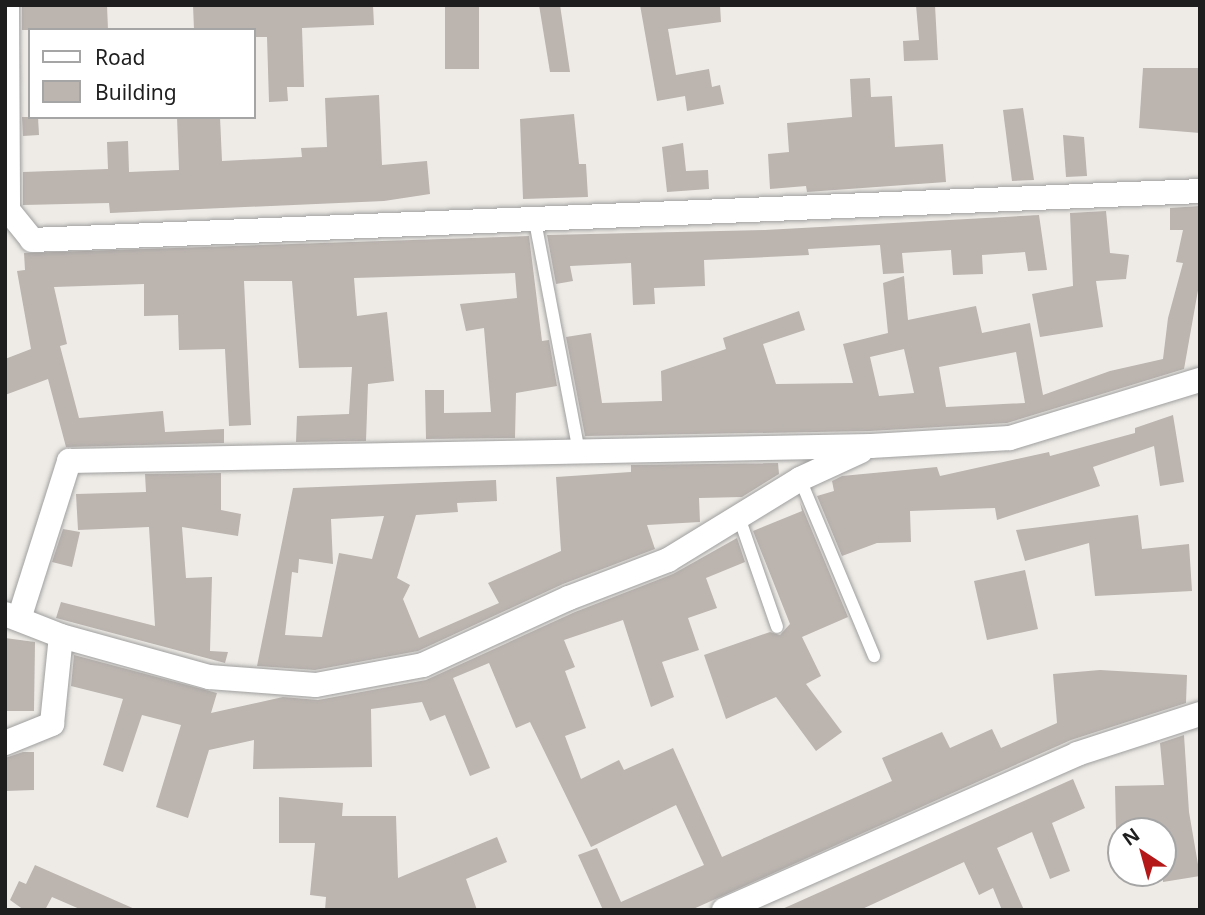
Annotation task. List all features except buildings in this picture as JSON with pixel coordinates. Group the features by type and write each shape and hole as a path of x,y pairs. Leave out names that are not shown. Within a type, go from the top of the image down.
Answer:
{"street":[{"path":"7,5 6,210 32,240 534,216 1200,191"},
{"path":"871,446 800,479 740,520 668,560 569,598 422,664 316,685 209,677 61,636 12,617 69,461 871,446 1010,438 1200,380"},
{"path":"5,743 52,724 61,636"},
{"path":"724,910 1077,754 1200,714"}],"lane":[{"path":"534,216 579,453"},
{"path":"800,479 874,656"},
{"path":"740,520 776,627"}]}
